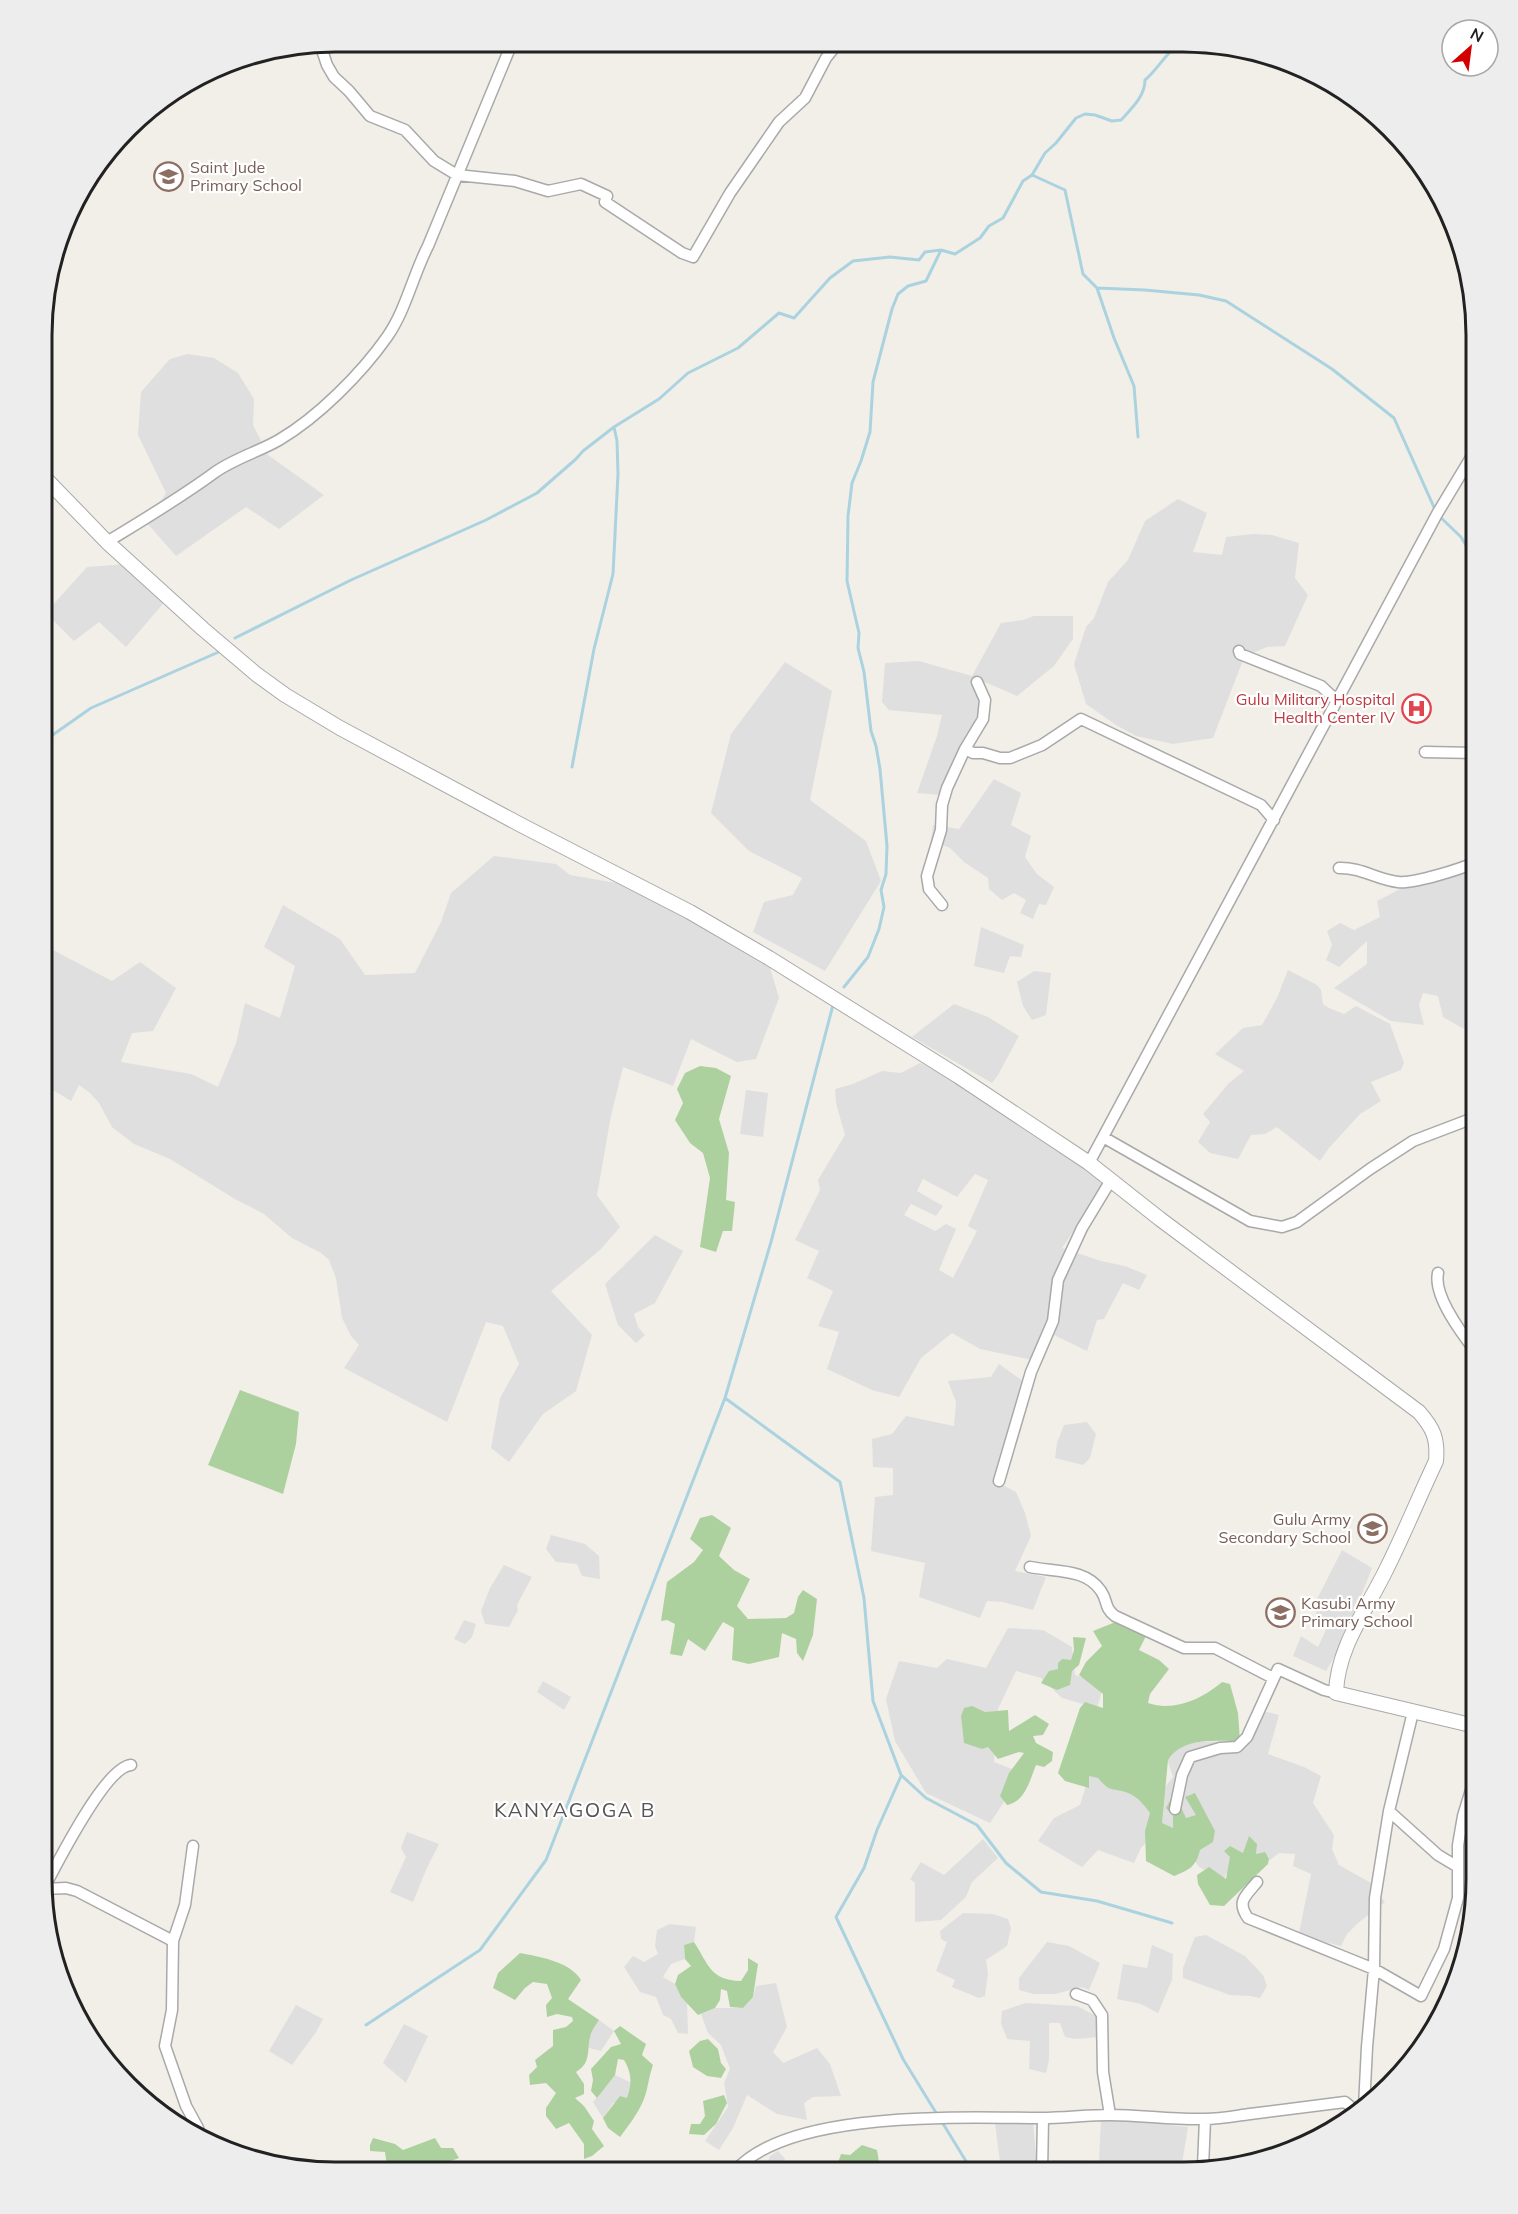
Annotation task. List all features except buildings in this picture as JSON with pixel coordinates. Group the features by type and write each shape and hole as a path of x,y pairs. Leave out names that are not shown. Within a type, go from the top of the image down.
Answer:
{"street":[{"path":"107,542 215,472 280,439 312,416 336,395 386,339 397,322 508,52"},
{"path":"323,53 334,77 370,116 405,130 434,162 457,175 515,182 548,191 557,191 577,185 589,186 607,196 605,202 679,249 682,254 693,256 730,193 779,122 805,98 831,52"},
{"path":"1089,1163 1336,700 1437,514 1466,466"},
{"path":"52,485 107,542 203,629 256,674 285,695 340,728 521,825 690,912 965,1081 1089,1163 1160,1219 1419,1412 1428,1422 1435,1436 1436,1461 1386,1570 1341,1659 1336,1676 1336,1693"},
{"path":"1239,651 1240,654 1321,686 1336,700"},
{"path":"942,905 929,889 927,876 941,830 945,794 965,749 983,719 985,700 976,682"},
{"path":"965,749 973,753 1010,758 1042,745 1081,719 1261,805 1274,820"},
{"path":"1425,752 1466,753"},
{"path":"1339,868 1359,870 1398,882 1424,878 1466,865"},
{"path":"1103,1137 1250,1221 1282,1227 1297,1222 1413,1141 1466,1121"},
{"path":"999,1481 1031,1372 1053,1321 1058,1280 1082,1228 1111,1180"},
{"path":"1438,1273 1437,1280 1450,1316 1466,1338"},
{"path":"1030,1567 1086,1576 1102,1593 1106,1607 1114,1616 1184,1648 1215,1648 1273,1678"},
{"path":"1175,1809 1182,1776 1190,1757 1241,1745 1247,1737 1278,1669 1324,1690 1466,1724"},
{"path":"1365,2094 1374,1969 1375,1898 1389,1811 1413,1712"},
{"path":"52,1873 97,1795 123,1768 131,1765"},
{"path":"1257,1882 1242,1901 1242,1909 1248,1918 1374,1969 1421,1996 1444,1949 1460,1890 1458,1845 1466,1806"},
{"path":"1389,1811 1438,1855 1458,1867"},
{"path":"193,1846 185,1905 173,1941 172,2010 165,2046 186,2106 196,2125"},
{"path":"52,1888 77,1891 173,1941"},
{"path":"1076,1994 1092,2000 1102,2015 1103,2072 1110,2115"},
{"path":"1345,2102 1350,2106"},
{"path":"743,2162 768,2148 805,2133 843,2125 988,2116 1043,2118 1110,2115 1205,2120 1356,2103"},
{"path":"1042,2162 1043,2118"},
{"path":"1203,2161 1205,2120"}],"shaded area":[{"path":"188,354 214,358 238,373 254,399 253,425 268,455 324,495 279,529 246,507 176,556 147,523 166,493 138,435 141,392 170,359"},
{"path":"1178,499 1207,513 1193,552 1222,555 1226,537 1253,534 1272,535 1299,543 1295,578 1308,595 1285,646 1267,647 1248,655 1243,660 1213,738 1173,744 1136,736 1086,704 1074,664 1086,627 1094,618 1108,582 1128,560 1145,521"},
{"path":"126,564 167,599 126,647 99,622 74,641 52,619 52,606 87,567"},
{"path":"1034,616 1073,616 1073,639 1054,666 1017,696 985,682 982,710 941,795 917,793 942,715 889,710 882,702 885,663 919,661 972,676 1001,623"},
{"path":"785,662 832,691 810,800 866,841 881,881 825,971 753,932 764,902 793,895 802,878 749,851 711,813 731,734"},
{"path":"994,779 1021,793 1011,825 1031,836 1025,857 1037,874 1054,887 1046,905 1039,904 1033,919 1020,913 1026,900 1014,893 1002,900 989,889 988,878 964,862 950,848 931,841 933,825 959,829"},
{"path":"494,856 556,864 570,875 634,886 769,964 779,998 756,1059 737,1062 691,1039 673,1086 623,1067 611,1116 597,1195 620,1227 601,1249 551,1291 592,1335 576,1391 543,1414 509,1462 491,1448 500,1398 519,1364 503,1326 486,1322 447,1422 344,1368 359,1345 351,1336 342,1318 336,1278 329,1260 321,1253 292,1238 264,1214 170,1159 134,1144 112,1127 99,1103 79,1085 71,1101 52,1089 52,950 112,981 140,962 176,988 153,1031 132,1033 121,1062 191,1074 218,1087 236,1043 245,1003 280,1018 295,966 264,947 283,905 340,939 365,975 415,973 441,922 451,893"},
{"path":"1466,862 1466,1028 1443,1017 1438,996 1423,993 1419,1005 1424,1025 1391,1021 1334,988 1367,964 1367,941 1339,967 1326,960 1332,945 1327,931 1340,923 1354,930 1380,917 1377,901 1406,886"},
{"path":"981,927 1024,945 1021,957 1010,956 1004,973 974,966"},
{"path":"1288,970 1317,985 1321,990 1323,1004 1329,1008 1344,1014 1356,1006 1390,1024 1404,1063 1401,1070 1371,1082 1381,1101 1360,1114 1320,1161 1277,1127 1265,1134 1251,1135 1238,1159 1210,1153 1198,1142 1210,1122 1203,1114 1229,1083 1244,1071 1215,1054 1243,1028 1262,1025 1277,998"},
{"path":"1034,971 1051,973 1046,1015 1032,1020 1023,1006 1017,982"},
{"path":"954,1004 988,1017 1019,1036 992,1083 912,1037"},
{"path":"920,1063 959,1081 1105,1184 1062,1248 1125,1266 1147,1275 1139,1290 1123,1283 1104,1319 1097,1320 1087,1351 1054,1335 1042,1362 980,1349 952,1333 921,1358 899,1397 872,1390 827,1369 839,1332 818,1326 833,1291 807,1278 819,1251 795,1240 820,1190 818,1180 845,1135 836,1103 835,1089 882,1071 901,1073","holes":["975,1174 988,1180 968,1226 977,1231 953,1278 939,1270 956,1229 946,1224 935,1231 904,1215 911,1204 936,1216 943,1206 917,1191 923,1179 957,1197"]},
{"path":"746,1090 768,1093 763,1137 740,1134"},
{"path":"655,1235 683,1251 655,1303 634,1314 638,1327 645,1335 636,1343 618,1325 605,1284"},
{"path":"999,1364 1027,1384 997,1482 1016,1492 1031,1536 1015,1571 1046,1577 1033,1610 1003,1602 987,1601 980,1618 919,1597 925,1563 871,1551 875,1497 893,1495 893,1468 873,1467 872,1439 892,1434 906,1416 954,1426 956,1402 948,1381 991,1377"},
{"path":"1087,1422 1096,1434 1090,1458 1083,1465 1055,1458 1057,1443 1064,1425"},
{"path":"551,1535 585,1544 599,1556 600,1579 582,1576 577,1564 556,1562 546,1549"},
{"path":"1342,1550 1372,1568 1343,1642 1326,1671 1293,1656 1301,1636 1318,1647 1326,1630 1317,1616 1314,1605"},
{"path":"504,1565 532,1577 517,1605 518,1610 509,1627 485,1624 481,1611 490,1588"},
{"path":"464,1620 476,1624 472,1637 465,1644 454,1639"},
{"path":"1008,1628 1043,1630 1072,1647 1075,1675 1104,1684 1097,1708 1062,1698 1041,1678 1016,1671 998,1709 994,1762 1012,1769 1008,1796 990,1823 926,1793 895,1741 886,1699 899,1661 937,1668 947,1659 986,1668"},
{"path":"543,1681 571,1697 564,1710 537,1692"},
{"path":"1255,1709 1279,1715 1268,1754 1321,1776 1313,1803 1334,1835 1332,1849 1339,1865 1371,1883 1385,1902 1347,1934 1341,1946 1312,1939 1299,1933 1311,1874 1293,1866 1295,1854 1279,1853 1270,1860 1237,1855 1223,1880 1199,1867 1189,1853 1155,1833 1141,1848 1134,1863 1098,1850 1082,1867 1038,1841 1054,1818 1080,1805 1089,1776 1109,1779 1156,1798 1173,1777 1164,1750 1198,1742 1239,1741"},
{"path":"407,1832 439,1844 413,1902 390,1892 406,1857 401,1848"},
{"path":"983,1839 998,1858 972,1882 966,1897 941,1920 915,1922 915,1883 910,1879 921,1862 944,1875"},
{"path":"963,1913 993,1914 1008,1919 1011,1928 1007,1946 986,1960 988,1973 985,1996 979,1998 952,1987 955,1980 936,1971 947,1942 941,1939 940,1931"},
{"path":"670,1924 696,1927 694,1942 684,1945 685,1959 671,1964 663,1977 675,1984 681,1997 687,2003 688,2034 678,2033 671,2019 663,2015 656,1997 640,1992 624,1967 633,1956 644,1962 658,1954 655,1946 657,1930"},
{"path":"1206,1935 1245,1956 1263,1975 1267,1986 1260,1998 1230,1995 1183,1978 1183,1968 1195,1937"},
{"path":"1047,1942 1069,1946 1100,1963 1089,1990 1082,1987 1055,1994 1034,1994 1019,1990 1019,1978"},
{"path":"1152,1945 1173,1954 1172,1980 1158,2013 1141,2004 1117,1999 1123,1964 1147,1968"},
{"path":"776,1983 787,2027 773,2052 783,2063 817,2048 830,2064 841,2096 813,2097 804,2103 807,2120 777,2114 747,2095 733,2128 719,2150 705,2141 728,2107 724,2083 730,2069 721,2045 708,2033 701,2014 715,2008 743,2008 753,1997 756,1986"},
{"path":"1025,2003 1077,2006 1100,2018 1100,2037 1075,2039 1065,2037 1060,2023 1049,2023 1049,2060 1046,2073 1029,2069 1030,2041 1007,2039 1001,2023 1002,2011"},
{"path":"296,2005 323,2019 292,2065 269,2051"},
{"path":"599,2020 614,2031 601,2051 589,2048 590,2034"},
{"path":"404,2024 428,2036 406,2083 383,2063"},
{"path":"615,2075 632,2083 627,2099 613,2103 603,2118 593,2102"},
{"path":"1101,2120 1126,2120 1188,2127 1182,2162 1053,2162 1053,2160 1099,2161"},
{"path":"1033,2122 1036,2162 1000,2162 995,2123"},
{"path":"778,2151 785,2159 784,2162 768,2162 770,2156"}],"green space":[{"path":"700,1066 716,1068 731,1076 719,1119 729,1153 726,1200 735,1202 732,1231 723,1231 716,1252 700,1247 710,1178 703,1153 690,1143 675,1120 683,1103 677,1089 685,1073"},
{"path":"240,1390 299,1412 296,1444 283,1494 208,1465"},
{"path":"712,1515 731,1528 719,1556 734,1570 750,1579 737,1606 748,1619 786,1618 794,1613 798,1597 803,1590 817,1599 813,1635 803,1661 797,1653 796,1639 782,1633 779,1657 749,1664 732,1660 734,1628 723,1622 705,1651 688,1639 682,1656 670,1654 675,1624 667,1620 661,1621 667,1582 694,1562 703,1550 690,1539 700,1518"},
{"path":"1123,1619 1149,1630 1139,1650 1159,1660 1169,1669 1150,1694 1148,1703 1178,1705 1206,1694 1222,1682 1230,1684 1238,1713 1240,1741 1210,1741 1191,1744 1182,1747 1168,1760 1162,1823 1173,1828 1173,1816 1166,1808 1172,1797 1179,1803 1186,1818 1196,1815 1185,1797 1195,1793 1215,1831 1213,1842 1200,1850 1194,1864 1188,1870 1174,1876 1146,1861 1145,1831 1150,1813 1138,1799 1131,1794 1109,1788 1098,1778 1089,1776 1089,1788 1065,1781 1058,1773 1080,1708 1085,1702 1103,1708 1103,1694 1079,1675 1086,1662 1102,1646 1093,1631"},
{"path":"1073,1637 1086,1638 1079,1665 1072,1671 1070,1685 1057,1690 1041,1683 1049,1671 1058,1669 1058,1663 1062,1659 1071,1660 1074,1650"},
{"path":"972,1706 985,1712 1008,1710 1009,1731 1035,1715 1049,1724 1043,1735 1033,1736 1036,1743 1053,1752 1052,1761 1044,1767 1036,1765 1023,1795 1013,1803 1007,1805 1000,1796 1009,1773 1024,1753 1019,1752 998,1759 988,1747 982,1749 964,1743 961,1716 964,1708"},
{"path":"1249,1836 1257,1844 1256,1854 1265,1852 1269,1859 1268,1864 1224,1906 1210,1905 1198,1884 1197,1875 1209,1867 1226,1879 1230,1857 1224,1851 1230,1846 1243,1853"},
{"path":"694,1942 707,1964 723,1978 741,1981 748,1970 748,1958 758,1964 753,1997 743,2008 730,2007 727,1991 721,1989 720,2000 715,2008 698,2015 681,1997 675,1984 678,1975 691,1966 685,1959 684,1945"},
{"path":"520,1953 554,1961 569,1968 581,1980 568,1999 599,2020 592,2030 588,2057 581,2069 576,2072 584,2084 584,2094 575,2098 584,2106 594,2121 592,2129 604,2146 592,2156 584,2159 584,2144 569,2123 556,2129 546,2116 546,2108 556,2093 546,2083 530,2085 529,2075 537,2067 535,2060 553,2046 553,2030 566,2027 573,2021 572,2017 557,2014 547,2017 546,2005 552,1998 547,1984 533,1982 515,2000 493,1988 498,1973"},
{"path":"620,2026 646,2044 642,2055 653,2065 642,2104 620,2137 608,2128 603,2118 620,2096 627,2098 630,2074 627,2065 624,2060 618,2059 615,2075 597,2098 591,2091 593,2080 591,2069 611,2047 621,2044 614,2031"},
{"path":"708,2039 718,2049 721,2063 726,2069 721,2078 707,2076 693,2067 689,2051 700,2041"},
{"path":"724,2095 727,2103 716,2124 704,2135 689,2134 691,2124 700,2124 705,2116 703,2101"},
{"path":"373,2138 395,2144 403,2150 435,2138 441,2148 453,2148 459,2158 448,2162 386,2162 385,2152 370,2151"},
{"path":"862,2145 877,2150 879,2162 838,2162 841,2154 850,2155"}],"waterway":[{"path":"235,638 351,580 486,520 537,493 583,451 614,427 659,399 688,373 738,348 779,313 794,318 830,278 853,261 890,257 919,260 925,252 941,250 955,254 980,238 989,226 1003,218 1023,181 1032,175 1045,153 1076,118 1085,114 1112,121 1121,120 1140,97 1145,80 1170,52"},
{"path":"1032,175 1065,190 1083,274 1097,288 1199,295 1226,301 1332,369 1394,418 1437,514 1461,537 1466,545"},
{"path":"844,987 868,957 879,929 884,907 881,890 886,874 887,846 880,769 871,731 864,672 858,648 859,633 847,581 848,516 852,483 870,432 873,382 892,309 898,294 908,286 926,281 941,250"},
{"path":"1097,288 1134,386 1138,437"},
{"path":"572,767 594,649 613,574 618,474 617,441 614,427"},
{"path":"52,735 91,708 221,651"},
{"path":"366,2025 480,1950 546,1860 725,1398 771,1242 833,1005"},
{"path":"725,1398 840,1482 864,1598 873,1701 901,1775 926,1798 977,1825 1006,1863 1041,1892 1097,1901 1172,1923"},
{"path":"901,1776 877,1830 864,1868 836,1917 903,2059 938,2116"},
{"path":"942,2122 966,2162"}],"place":[{"name":"Saint Jude Primary School","path":"169,176"},
{"name":"Gulu Military Hospital Health Center IV","path":"1416,708"},
{"name":"Gulu Army Secondary School","path":"1372,1528"},
{"name":"Kasubi Army Primary School","path":"1280,1612"}],"district":[{"name":"KANYAGOGA B","path":"575,1810"}]}
